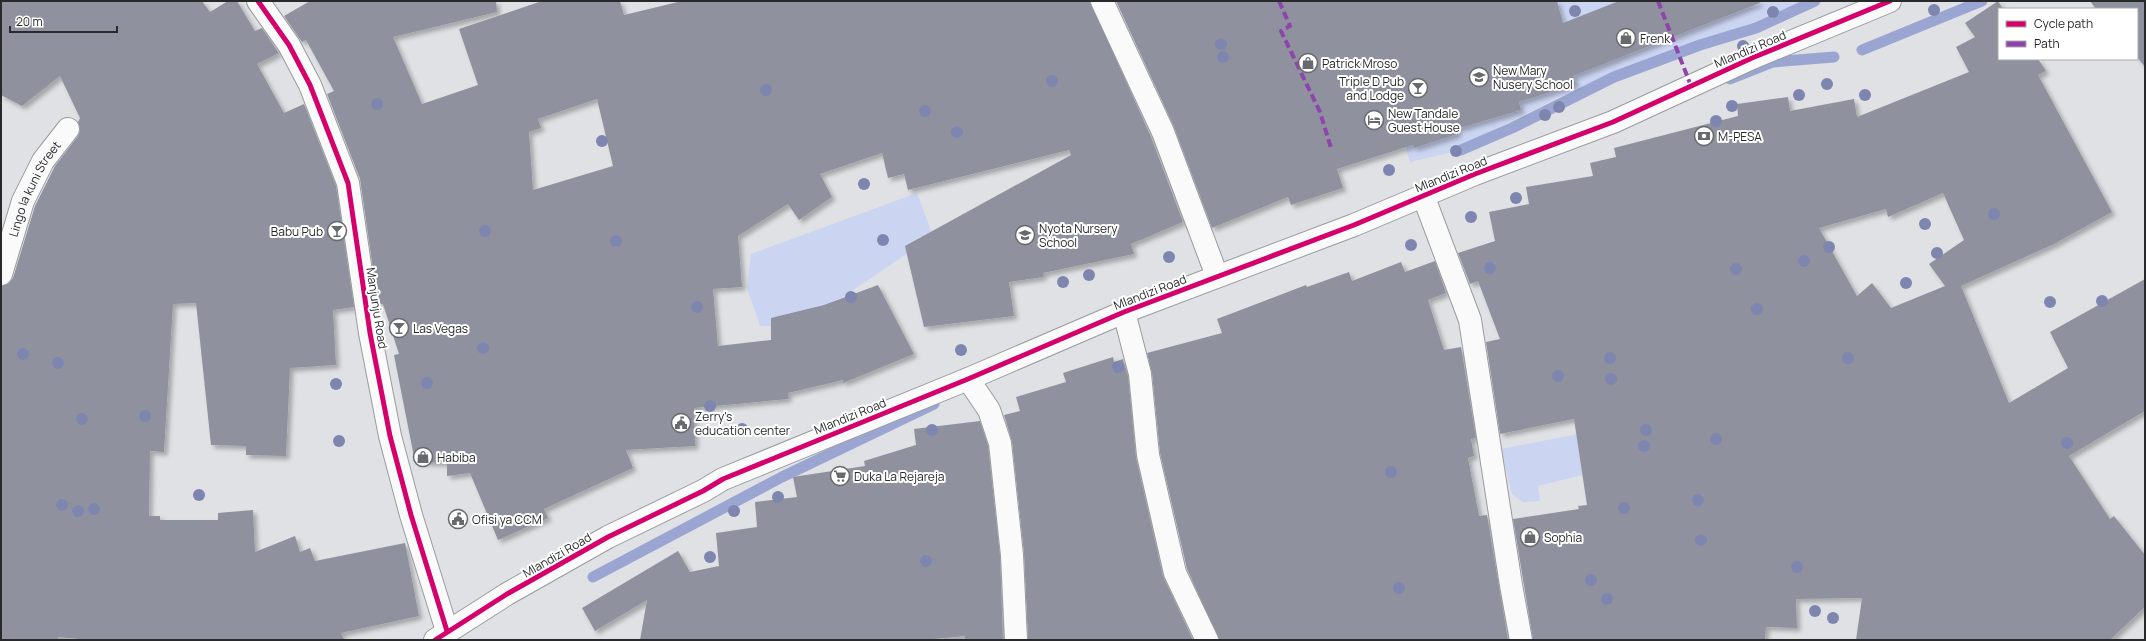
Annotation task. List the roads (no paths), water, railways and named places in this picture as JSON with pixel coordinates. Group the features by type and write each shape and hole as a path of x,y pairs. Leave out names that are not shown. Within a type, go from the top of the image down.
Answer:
{"street":[{"name":"Manjunju Road","path":"258,1 289,45 310,85 348,183 370,333 390,436 441,636"},
{"path":"1102,1 1164,132 1217,276"},
{"name":"Mlandizi Road","path":"441,636 608,537 703,491 723,479 968,379 1124,312 1354,225 1423,195 1613,122 1752,58 1890,1"},
{"name":"Lingo la kuni Street","path":"1,274 23,201 43,161 68,129"},
{"path":"1423,195 1470,320 1511,585 1522,640"},
{"path":"1124,312 1140,374 1148,455 1175,573 1207,640"},
{"path":"968,379 989,410 1000,443 1012,555 1016,640"}],"waterway":[{"path":"1461,150 1512,128 1614,77 1700,45 1756,28 1815,1"},
{"path":"1862,50 1982,1"},
{"path":"1730,79 1773,62 1834,57"},
{"path":"593,577 782,477 934,404"}],"place":[{"name":"Frenk","path":"1626,38"},
{"name":"Patrick Mroso","path":"1308,63"},
{"name":"New Mary Nusery School","path":"1479,77"},
{"name":"Triple D Pub and Lodge","path":"1418,88"},
{"name":"New Tandale Guest House","path":"1374,120"},
{"name":"M-PESA","path":"1704,136"},
{"name":"Babu Pub","path":"337,231"},
{"name":"Nyota Nursery School","path":"1025,235"},
{"name":"Las Vegas","path":"399,328"},
{"name":"Zerry's education center","path":"681,423"},
{"name":"Habiba","path":"423,457"},
{"name":"Duka La Rejareja","path":"840,476"},
{"name":"Ofisi ya CCM","path":"458,519"},
{"name":"Sophia","path":"1530,537"}]}
